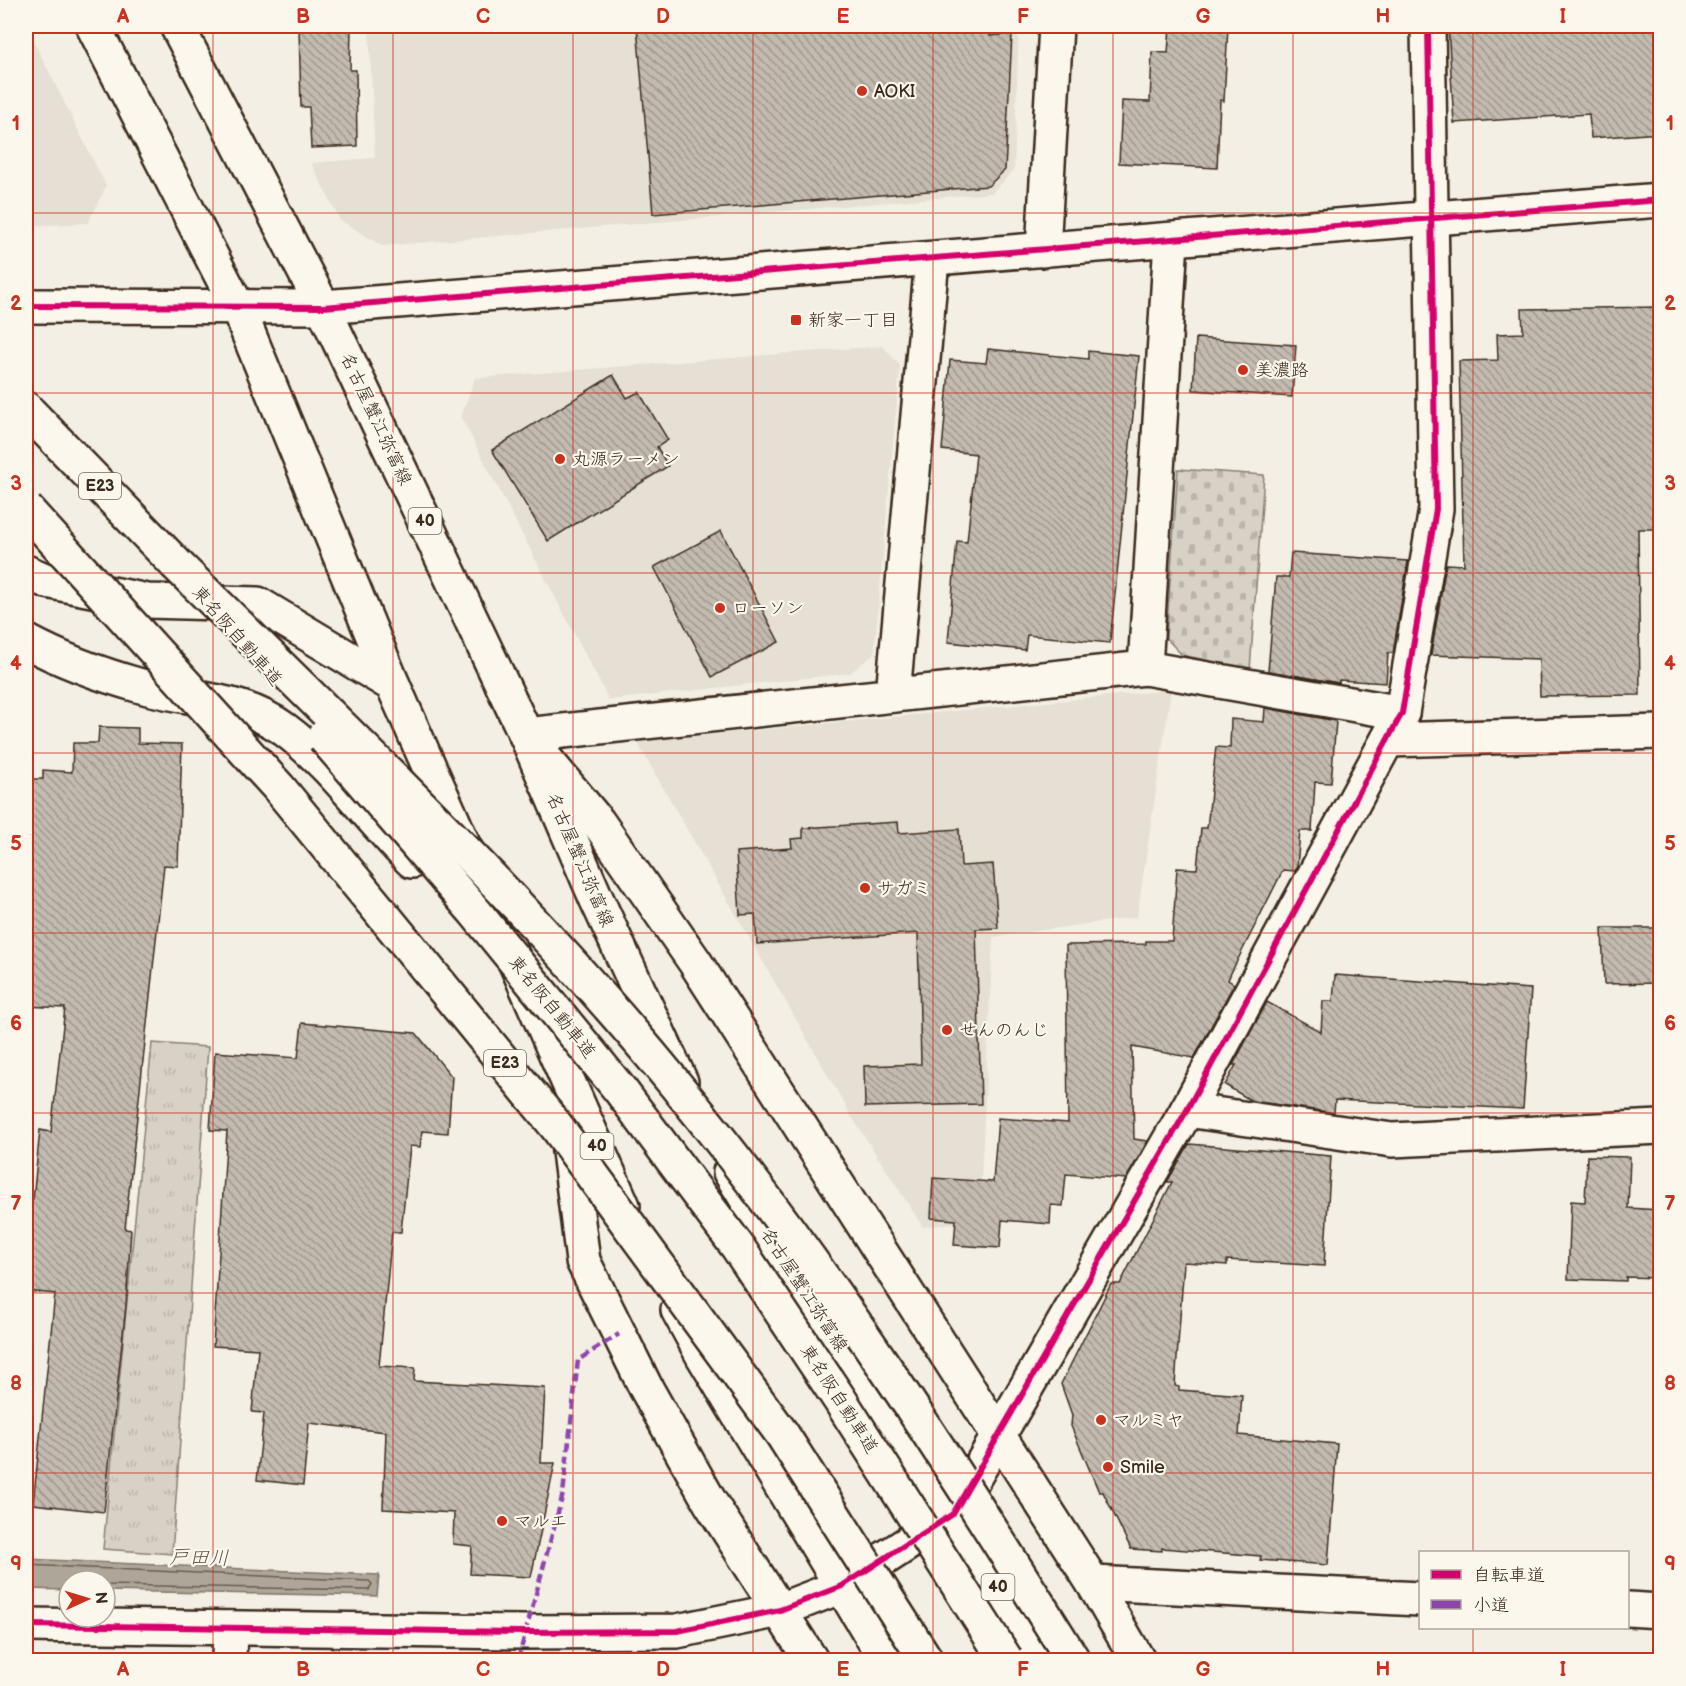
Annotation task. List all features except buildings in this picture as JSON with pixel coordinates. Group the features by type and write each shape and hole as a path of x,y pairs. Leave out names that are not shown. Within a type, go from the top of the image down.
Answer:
{"main road":[{"name":"40","path":"93,26 238,308 393,685 626,1211 703,1356 886,1660"},
{"name":"名古屋蟹江弥富線","path":"177,26 323,307 526,735 596,898 670,1060 735,1181 806,1296 953,1514 1043,1660"},
{"path":"1043,250 1056,26"},
{"path":"26,1625 523,1632 677,1631 780,1610 842,1586 953,1514 1187,1110 1396,727 1436,509 1428,26"},
{"path":"26,306 323,307 1660,200"},
{"path":"1145,668 1171,240"},
{"path":"893,695 932,259"},
{"name":"東名阪自動車道","path":"26,409 175,563 474,912 621,1091 737,1246 930,1538 1006,1660"},
{"name":"E23","path":"26,509 279,788 557,1127 782,1434 926,1660"},
{"path":"175,563 449,833 555,945 675,1084 781,1220 882,1364 990,1527 1073,1660"},
{"path":"26,572 47,581 147,601 258,604 393,685"},
{"path":"26,641 48,653 141,686 239,706 284,729 321,762 400,849 442,890 504,935"},
{"path":"526,735 1145,668 1396,727 1660,732"},
{"path":"526,735 598,822 695,962 1093,1583 1138,1660"},
{"path":"560,1065 572,1191 583,1261 646,1388 705,1492 812,1660"},
{"path":"1187,1110 1392,1140 1660,1127"},
{"path":"1093,1583 1419,1599"},
{"path":"1629,1610 1660,1611"},
{"path":"230,1628 230,1660"}],"shaded area":[{"path":"26,26 106,186 88,223 26,226"},
{"path":"369,26 1019,26 1014,170 992,193 382,246 340,220 311,163 375,158"},
{"path":"883,346 900,366 874,654 850,673 609,700 461,417 475,378"},
{"path":"1171,690 1137,917 993,937 979,1220 923,1227 852,1117 637,742"}],"green space":[{"path":"1178,469 1264,475 1250,670 1182,655 1166,638"},
{"path":"152,1043 208,1047 172,1554 103,1549"}],"water":[{"path":"26,1559 379,1575 377,1596 117,1591 117,1569 57,1569 57,1590 26,1589"}],"marked path":[{"path":"518,1660 563,1494 578,1360 619,1334"}],"cycle path":[{"path":"26,1625 523,1632 677,1631 780,1610 842,1586 953,1514 1187,1110 1402,713 1436,509 1428,26"},
{"path":"26,306 323,307 1660,200"}],"place":[{"name":"AOKI","path":"862,91"},
{"name":"新家一丁目","path":"796,320"},
{"name":"美濃路","path":"1243,370"},
{"name":"丸源ラーメン","path":"560,459"},
{"name":"ローソン","path":"720,608"},
{"name":"サガミ","path":"865,888"},
{"name":"せんのんじ","path":"947,1030"},
{"name":"マルミヤ","path":"1101,1420"},
{"name":"Smile","path":"1108,1467"},
{"name":"マルエ","path":"502,1521"}],"water label":[{"name":"戸田川","path":"199,1558"}]}
